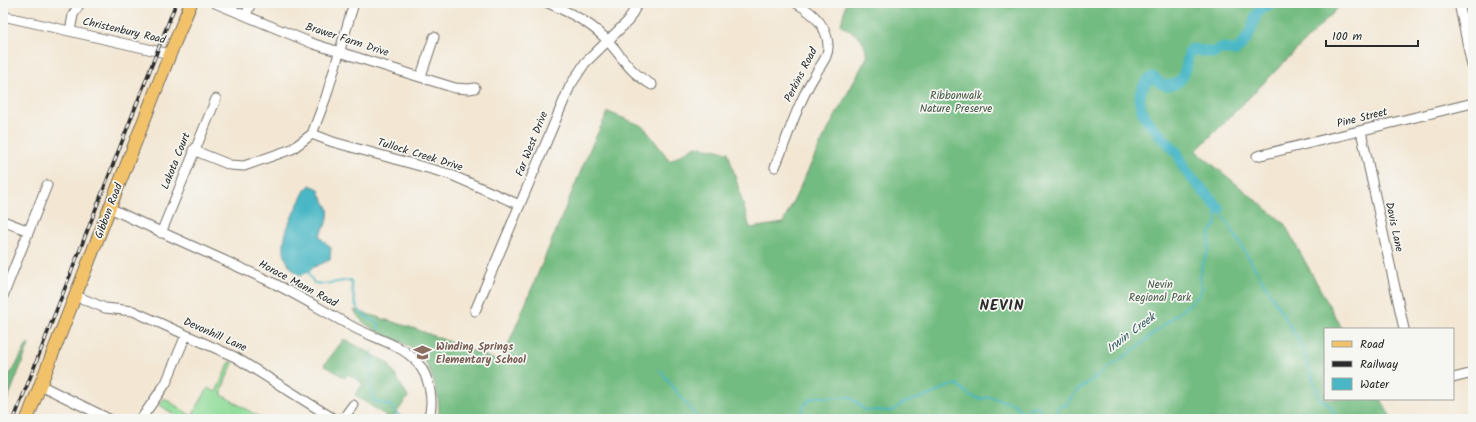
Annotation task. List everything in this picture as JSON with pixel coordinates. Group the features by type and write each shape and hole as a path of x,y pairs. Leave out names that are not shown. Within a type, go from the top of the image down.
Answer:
{"main road":[{"name":"Gibbon Road","path":"27,419 191,3"}],"street":[{"path":"70,31 73,16 80,3"},
{"name":"Brawer Farm Drive","path":"215,3 314,44 338,52 421,76 455,88 469,90 475,88"},
{"path":"246,15 250,3"},
{"path":"193,150 230,165 244,166 262,161 292,149 312,134 322,109 354,3"},
{"path":"548,3 575,15 595,29 608,41 631,70 652,85"},
{"name":"Far West Drive","path":"475,311 555,118 570,86 585,63 628,21 638,3"},
{"name":"Perkins Road","path":"775,167 791,132 800,103 814,75 824,62 828,48 824,29 815,17 796,3"},
{"path":"1459,3 1473,71"},
{"name":"Christenbury Road","path":"3,16 170,54"},
{"path":"421,76 434,37"},
{"name":"Lakota Court","path":"160,233 193,150 216,99"},
{"name":"Pine Street","path":"1257,156 1473,103"},
{"name":"Davis Lane","path":"1361,131 1404,328"},
{"name":"Tullock Creek Drive","path":"312,134 333,142 449,174 520,205"},
{"path":"3,296 47,185"},
{"name":"Horace Mann Road","path":"110,208 160,233 265,279 304,298 358,330 407,353 423,370 427,381 431,404 428,419"},
{"path":"3,221 28,231"},
{"name":"Devonhill Lane","path":"76,296 104,308 133,311 246,362 334,419"},
{"path":"141,419 166,383 186,335"},
{"path":"1454,378 1473,373"},
{"path":"40,385 109,419"},
{"path":"343,419 353,405"}],"green space":[{"path":"846,3 1343,3 1196,151 1284,223 1341,328 1324,328 1324,400 1382,400 1392,419 437,419 439,408 437,392 427,364 422,357 405,344 376,331 367,325 360,319 354,310 416,329 501,362 590,149 608,112 643,126 670,161 696,146 728,152 750,228 783,223 821,143 868,55 861,38 841,25"},
{"path":"344,339 388,363 408,397 392,419 384,419 386,416 355,395 363,384 348,374 345,378 324,365"},
{"path":"27,344 29,345 3,411 3,382 14,369"},
{"path":"230,361 233,363 222,389 222,395 263,419 180,419 160,405 164,398 192,416 208,388 216,392"}],"water":[{"path":"310,185 319,189 327,206 329,214 327,222 319,236 331,248 330,260 314,267 301,276 291,267 285,258 285,235 305,190"}],"waterway":[{"name":"Irwin Creek","path":"1219,209 1185,170 1177,153 1156,131 1144,115 1140,106 1140,97 1143,87 1148,80 1153,77 1160,83 1167,86 1175,84 1180,80 1183,76 1191,49 1214,53 1221,48 1235,51 1248,36 1258,12 1272,3"},
{"path":"1219,209 1299,341 1320,398 1330,406 1338,419"},
{"name":"Irwin Creek","path":"799,419 806,403 815,397 850,397 865,410 893,411 906,402 922,398 957,384 969,395 980,399 990,397 1014,404 1025,414 1031,406 1037,407 1044,415 1056,412 1059,406 1066,405 1075,392 1136,348 1199,296 1202,288 1200,277 1202,265 1208,252 1210,233 1217,222 1216,215 1219,209"},
{"path":"309,268 309,274 314,283 324,284 351,280 357,308 365,316 379,324 379,329"},
{"path":"372,350 370,389 374,401 391,406 402,419"},
{"path":"660,370 698,419"}],"railway":[{"path":"14,419 176,3"}],"place":[{"name":"Winding Springs Elementary School","path":"423,353"}],"district":[{"name":"NEVIN","path":"1002,306"}],"park label":[{"name":"Ribbonwalk Nature Preserve","path":"956,102"},
{"name":"Nevin Regional Park","path":"1160,291"}]}
